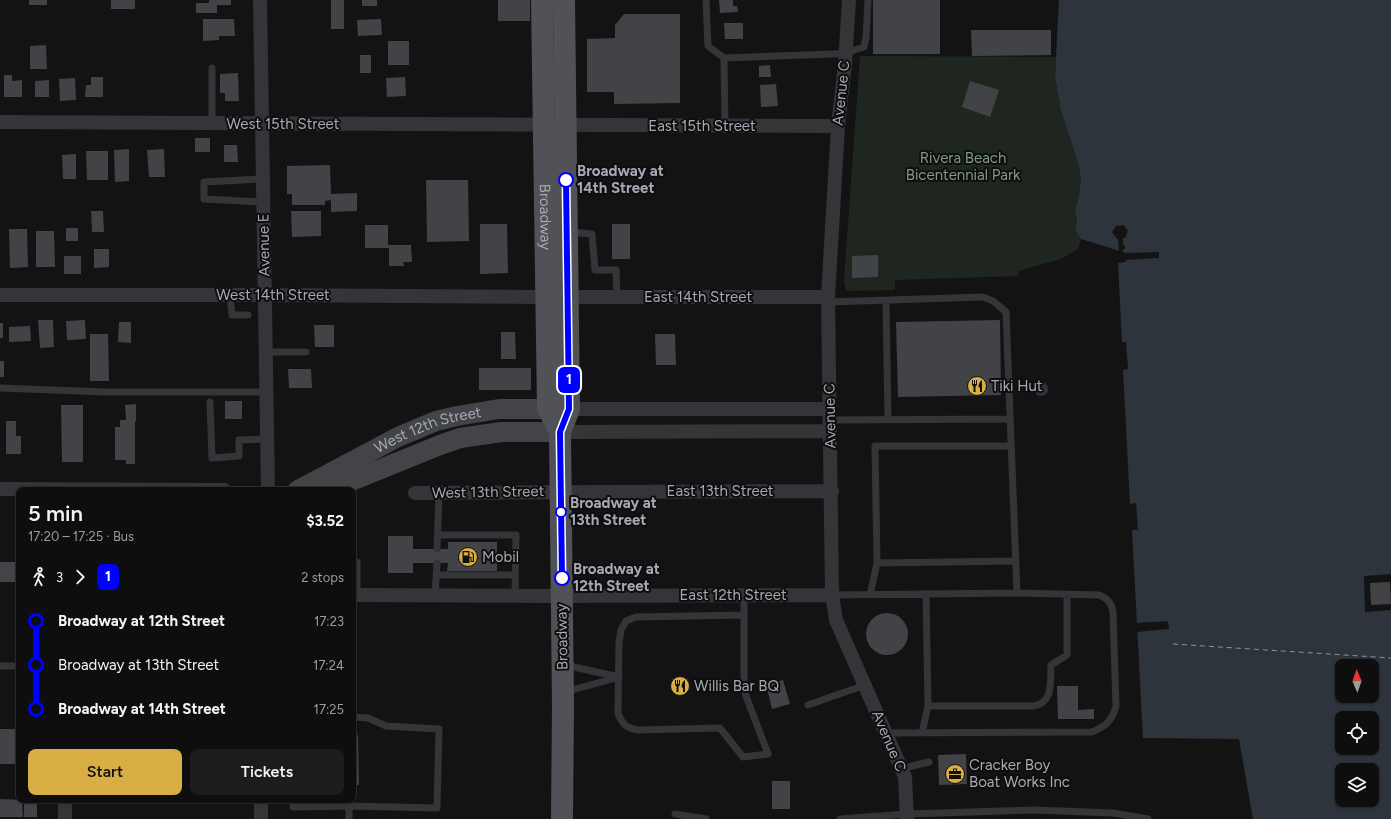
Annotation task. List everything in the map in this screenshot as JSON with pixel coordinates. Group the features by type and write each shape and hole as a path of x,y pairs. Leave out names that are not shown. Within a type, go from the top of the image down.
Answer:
{"main road":[{"name":"Broadway","path":"542,0 548,408 560,432"},
{"name":"Broadway","path":"562,819 563,693 560,432 569,409 564,0"}],"street":[{"name":"Avenue E","path":"260,0 268,487"},
{"name":"Avenue C","path":"849,0 838,126 828,299 832,491 832,595 836,620 905,777 907,816"},
{"name":"West 15th Street","path":"0,122 566,125"},
{"name":"East 15th Street","path":"566,125 838,126"},
{"name":"West 14th Street","path":"0,296 265,295 546,297"},
{"name":"East 14th Street","path":"568,297 828,299"},
{"name":"West 12th Street","path":"304,487 398,437 436,421 471,413 499,409 569,409"},
{"path":"569,409 830,420"},
{"path":"560,432 830,420"},
{"name":"West 12th Street","path":"336,487 460,438 501,432 560,432"},
{"path":"0,489 16,489"},
{"name":"East 13th Street","path":"561,491 832,491"},
{"name":"West 13th Street","path":"414,493 561,491"},
{"path":"0,572 16,572"},
{"path":"356,595 562,596"},
{"name":"East 12th Street","path":"562,596 832,595"},
{"path":"65,803 65,819"},
{"path":"260,819 261,803"}],"lane":[{"path":"706,0 708,46 724,58 845,53 864,47 866,38 868,0"},
{"path":"724,58 725,126"},
{"path":"212,68 212,123"},
{"path":"263,179 204,182 204,199 263,202"},
{"path":"567,232 592,234 595,270 616,270 617,297"},
{"path":"230,295 232,315 248,315"},
{"path":"828,299 886,301 983,297 993,301 1006,312 1017,593"},
{"path":"886,301 888,420"},
{"path":"266,352 306,352"},
{"path":"0,388 105,392 266,392"},
{"path":"210,402 212,458 239,456 239,440 267,439"},
{"path":"830,420 1010,419"},
{"path":"870,594 877,563 875,446 1011,446"},
{"path":"437,549 439,493"},
{"path":"438,535 451,539 494,539 516,535 514,596"},
{"path":"877,563 1016,561"},
{"path":"356,578 357,562"},
{"path":"436,596 437,563"},
{"path":"436,575 451,573 494,573 515,575"},
{"path":"832,595 1017,593 1098,595 1108,600 1112,606 1116,706 1111,720 1104,727 1092,732 885,733"},
{"path":"922,733 928,706 926,594"},
{"path":"744,595 744,616 744,683 746,696 768,754 743,757 720,728 638,730 630,729 622,722 618,713 619,643 621,630 626,621 636,617 744,616"},
{"path":"928,706 1033,706 1040,705 1045,702 1049,694 1052,665 1067,655 1066,595"},
{"path":"562,664 619,677"},
{"path":"0,666 16,666"},
{"path":"563,693 619,677"},
{"path":"808,706 865,685"},
{"path":"294,803 293,807 349,806 437,808 439,729 386,726 368,718 356,717"},
{"path":"900,767 908,767 929,762"},
{"path":"349,806 349,819"},
{"path":"840,819 1035,810 1113,813 1148,819"},
{"path":"675,814 706,819"}],"green space":[{"name":"Rivera Beach Bicentennial Park","path":"860,56 1056,57 1055,77 1061,111 1078,163 1081,178 1075,211 1077,220 1075,230 1081,239 1078,249 1061,259 1018,271 1018,276 895,280 895,290 846,291 844,280"}],"shaded area":[{"path":"1059,0 1391,0 1391,819 1253,819 1239,739 1143,738 1132,530 1138,530 1136,503 1130,504 1123,370 1128,369 1126,342 1122,342 1118,263 1126,262 1126,253 1081,239 1075,230 1077,220 1075,211 1081,178 1078,163 1061,111 1055,77"},
{"path":"1041,382 1046,384 1048,389 1046,394 1041,396 1036,394 1034,389 1036,384"}],"pier":[{"path":"1124,225 1128,231 1125,238 1123,238 1123,245 1125,245 1125,249 1123,249 1123,252 1119,251 1118,239 1112,232 1116,226"},
{"path":"1159,252 1159,258 1126,260 1126,253"},
{"path":"1391,574 1391,610 1365,612 1364,576"},
{"path":"1168,621 1169,629 1137,632 1137,623"}],"building":[{"path":"29,0 47,0 47,5 29,5"},
{"path":"111,0 135,0 135,9 111,9"},
{"path":"209,0 231,0 231,5 217,5 217,13 196,13 196,3 209,3"},
{"path":"331,0 344,0 344,29 331,29"},
{"path":"362,0 377,0 377,6 362,6"},
{"path":"498,0 530,0 530,21 498,21"},
{"path":"719,0 733,0 733,6 737,6 738,12 720,13"},
{"path":"873,0 940,0 940,54 873,54"},
{"path":"624,14 680,14 680,103 614,104 614,92 587,92 587,39 615,38 615,25"},
{"path":"203,19 234,19 235,36 219,36 219,40 203,41"},
{"path":"381,19 382,35 358,36 357,20"},
{"path":"724,23 743,23 743,39 725,39"},
{"path":"971,30 1051,30 1051,55 972,56"},
{"path":"388,41 409,41 409,65 388,65"},
{"path":"46,45 47,69 30,69 30,46"},
{"path":"360,55 371,55 371,73 360,73"},
{"path":"770,65 771,77 759,77 759,66"},
{"path":"238,73 239,101 225,101 225,93 220,93 220,74"},
{"path":"4,75 12,75 12,81 22,80 22,97 4,97"},
{"path":"91,77 103,77 103,97 85,97 86,85 91,85"},
{"path":"405,77 406,96 387,97 386,78"},
{"path":"75,78 76,100 60,101 59,79"},
{"path":"49,80 49,97 35,97 35,81"},
{"path":"970,81 999,90 990,117 962,107"},
{"path":"776,84 778,106 761,107 760,85"},
{"path":"195,138 210,138 210,152 195,152"},
{"path":"224,145 237,145 238,162 224,162"},
{"path":"129,149 129,181 115,182 114,150"},
{"path":"164,149 165,177 149,177 147,150"},
{"path":"86,151 108,151 108,180 87,180"},
{"path":"76,154 76,179 63,179 62,155"},
{"path":"330,165 331,194 357,193 357,211 331,212 331,200 325,201 325,205 292,205 292,194 287,194 287,166"},
{"path":"426,180 468,180 469,241 427,242"},
{"path":"91,211 103,211 104,232 92,232"},
{"path":"291,211 321,211 321,236 292,237"},
{"path":"480,224 507,224 508,273 480,274"},
{"path":"612,224 630,224 630,259 612,259"},
{"path":"365,225 388,225 388,245 411,245 412,262 403,262 404,266 389,266 389,248 365,248"},
{"path":"66,228 78,228 78,241 66,241"},
{"path":"9,229 27,229 28,267 10,268"},
{"path":"36,231 54,231 55,267 36,267"},
{"path":"94,249 109,249 109,267 94,268"},
{"path":"878,255 878,277 852,278 852,256"},
{"path":"64,256 81,256 81,274 64,274"},
{"path":"38,320 53,320 54,347 40,348"},
{"path":"85,320 86,339 67,340 66,321"},
{"path":"1000,320 1001,395 898,397 896,322"},
{"path":"119,322 131,322 131,343 118,342"},
{"path":"0,323 3,323 3,338 0,338"},
{"path":"314,325 334,325 334,347 315,347"},
{"path":"30,326 31,341 9,342 9,327"},
{"path":"501,332 515,332 516,359 501,359"},
{"path":"90,334 108,334 109,381 90,381"},
{"path":"655,334 675,334 676,365 656,365"},
{"path":"0,361 4,361 4,377 0,377"},
{"path":"479,368 531,368 531,390 479,390"},
{"path":"288,369 311,369 312,388 289,388"},
{"path":"225,401 242,401 242,419 225,419"},
{"path":"136,404 135,464 126,464 126,460 115,460 115,427 120,427 120,420 126,420 125,405"},
{"path":"61,405 83,405 83,462 62,462"},
{"path":"6,421 16,421 16,436 21,436 21,454 6,454"},
{"path":"388,536 413,536 413,549 448,549 448,542 497,542 497,571 447,571 448,563 413,563 413,573 388,573"},
{"path":"1390,582 1391,604 1371,605 1370,583"},
{"path":"887,613 902,619 908,634 902,649 887,655 872,649 866,634 872,619"},
{"path":"783,680 790,704 772,709 766,685"},
{"path":"1057,686 1078,686 1078,710 1094,709 1094,719 1058,719"},
{"path":"0,729 16,729 16,764 0,764"},
{"path":"356,735 358,735 359,785 356,785"},
{"path":"966,754 967,784 939,785 938,755"},
{"path":"772,781 790,781 790,809 772,809"},
{"path":"0,799 16,800 16,803 22,803 23,817 0,817"},
{"path":"37,803 37,817 24,817 24,804"}],"ferry route":[{"path":"1173,644 1391,658"}],"bus line":[{"name":"1","path":"562,578 560,432 569,409 566,180"}],"place":[{"name":"Broadway at 14th Street","path":"566,180"},
{"name":"Tiki Hut","path":"977,386"},
{"name":"Broadway at 13th Street","path":"561,512"},
{"name":"Mobil","path":"468,557"},
{"name":"Broadway at 12th Street","path":"562,578"},
{"name":"Willis Bar BQ","path":"680,686"},
{"name":"Cracker Boy Boat Works Inc","path":"955,774"}]}
